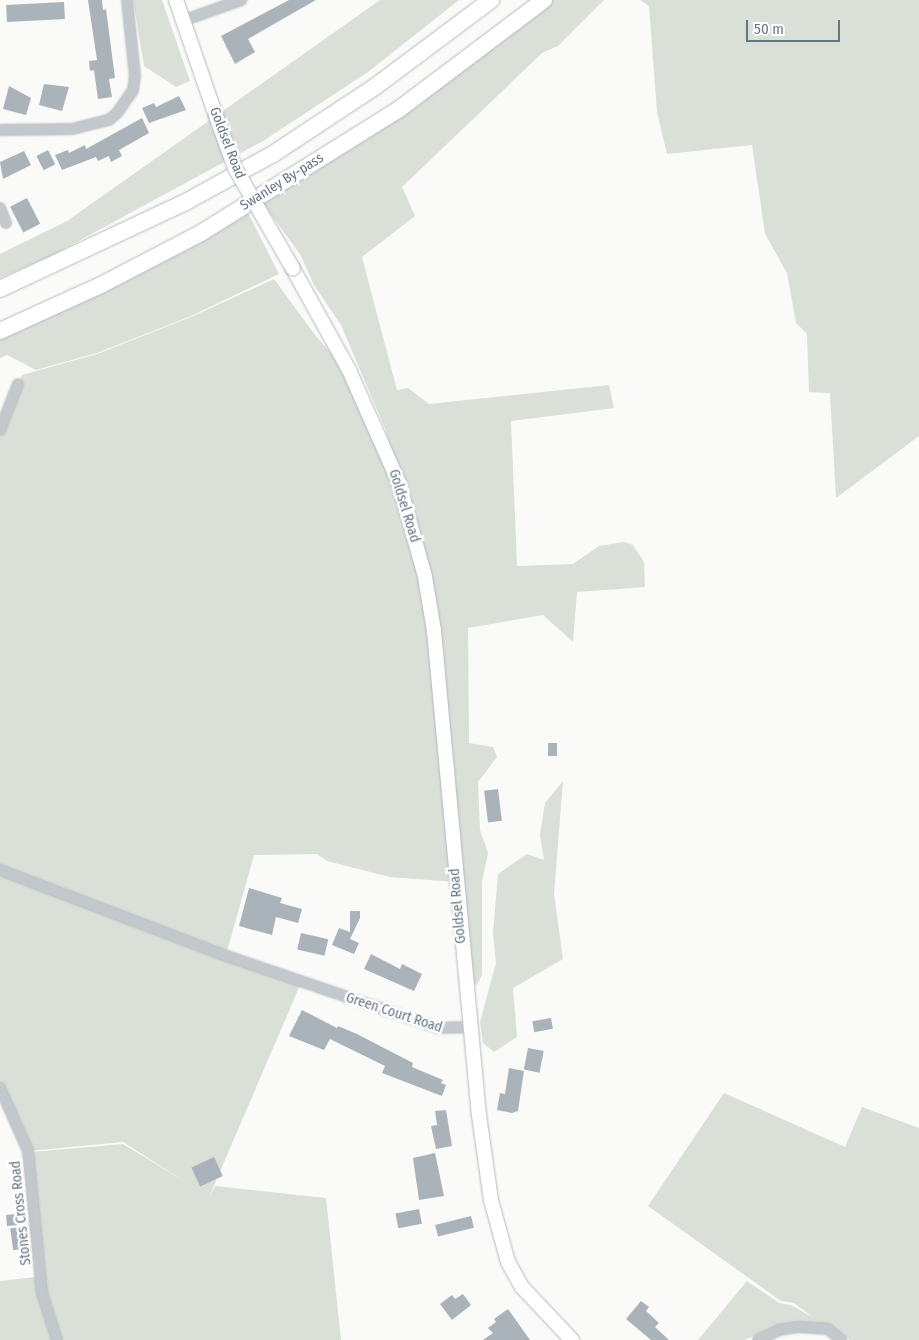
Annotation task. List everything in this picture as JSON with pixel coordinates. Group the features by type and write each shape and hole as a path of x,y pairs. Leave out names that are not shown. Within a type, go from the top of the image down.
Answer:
{"highway":[{"name":"Swanley By-pass","path":"0,289 186,202 273,154 376,86 491,0"},
{"name":"Swanley By-pass","path":"0,331 101,285 201,233 398,110 544,0"}],"main road":[{"name":"Goldsel Road","path":"176,0 235,168 349,370 399,483 425,577 434,631 470,1027"},
{"path":"470,1027 486,1169 508,1262 522,1287 572,1340"}],"street":[{"path":"0,130 72,129 109,120 117,113 133,90 136,76 127,0"},
{"path":"182,21 241,0"},
{"path":"0,208 6,223"},
{"path":"0,430 18,384"},
{"name":"Green Court Road","path":"0,870 221,954 414,1020 446,1030 470,1027"},
{"name":"Stones Cross Road","path":"0,1088 28,1151 42,1293 57,1340"},
{"path":"758,1340 779,1330 799,1327 828,1329 842,1340"}],"shaded area":[{"path":"133,0 162,0 190,81 176,87 144,66"},
{"path":"380,0 459,0 368,72 263,141 49,257 0,278 0,254 67,221"},
{"path":"546,0 604,0 558,46 542,53 402,187 415,216 362,257 397,390 408,388 429,404 609,385 614,408 511,421 517,566 573,564 599,546 624,542 633,545 644,562 645,587 577,592 573,642 543,615 468,628 469,743 493,747 497,757 478,782 480,830 488,853 482,881 482,975 477,985 474,984 464,879 425,576 386,431 341,325 314,285 300,254 259,198"},
{"path":"640,0 919,0 919,436 836,498 830,393 809,392 807,334 796,323 787,273 765,234 752,145 667,154 657,112 649,6"},
{"path":"244,205 279,274 191,316 97,353 36,370 7,355 0,358 0,332"},
{"path":"274,279 315,335 347,371 377,434 423,577 455,882 390,877 327,861 317,854 254,855 226,955 0,869 0,433 22,375 97,354 191,317"},
{"path":"563,781 554,894 563,959 513,988 517,1037 494,1052 483,1043 480,1022 496,963 493,933 498,874 527,854 544,860 540,835 545,803"},
{"path":"0,871 301,983 209,1197 215,1186 326,1198 341,1340 0,1340 0,1281 44,1276 32,1152 123,1144 187,1183 123,1142 29,1151 0,1084"},
{"path":"724,1093 845,1147 862,1107 919,1128 919,1340 850,1340 828,1329 779,1325 744,1340 698,1340 747,1281 779,1303 791,1305 814,1318 794,1303 781,1301 648,1206"}],"building":[{"path":"88,0 102,0 103,10 106,9 115,78 109,79 112,97 98,99 94,70 90,71 89,61 97,60"},
{"path":"289,0 316,0 248,39 255,52 235,64 221,36"},
{"path":"64,2 65,19 7,22 6,5"},
{"path":"44,84 69,87 62,111 39,105"},
{"path":"9,86 31,98 26,115 3,109"},
{"path":"179,96 186,110 149,123 142,108 154,103 156,107"},
{"path":"142,118 149,133 119,150 122,156 111,162 109,156 98,161 96,157 62,170 55,155 68,150 69,153 85,145 86,149"},
{"path":"48,150 55,164 44,170 36,156"},
{"path":"24,151 31,165 3,179 0,162"},
{"path":"27,198 40,224 23,232 10,207"},
{"path":"548,743 557,743 557,756 548,756"},
{"path":"498,789 502,821 488,822 484,791"},
{"path":"249,888 282,898 280,903 302,909 298,923 276,917 272,935 239,926"},
{"path":"350,911 360,911 360,918 350,939 359,943 354,954 332,945 339,928 350,932"},
{"path":"301,933 328,939 324,956 297,950"},
{"path":"371,954 400,969 402,964 422,974 414,991 364,969"},
{"path":"302,1010 337,1028 338,1026 357,1034 413,1063 412,1067 443,1080 441,1083 446,1085 442,1096 382,1073 385,1066 330,1039 324,1050 289,1036"},
{"path":"551,1018 553,1029 534,1032 532,1021"},
{"path":"528,1048 544,1051 540,1073 524,1070"},
{"path":"509,1068 524,1071 518,1111 512,1113 497,1110 500,1093 505,1094"},
{"path":"446,1110 452,1146 436,1149 431,1126 437,1125 435,1111"},
{"path":"435,1153 444,1196 419,1200 413,1158"},
{"path":"214,1157 223,1176 200,1187 191,1168"},
{"path":"419,1209 422,1224 398,1228 395,1214"},
{"path":"17,1214 18,1225 7,1226 6,1215"},
{"path":"471,1216 474,1228 438,1237 435,1225"},
{"path":"28,1226 31,1248 13,1250 10,1229"},
{"path":"463,1294 471,1305 452,1320 440,1304 452,1295 455,1299"},
{"path":"641,1301 649,1307 646,1311 659,1323 655,1327 669,1340 651,1340 626,1319"},
{"path":"508,1309 530,1340 483,1340 493,1333 488,1328 496,1322 494,1319"}]}
